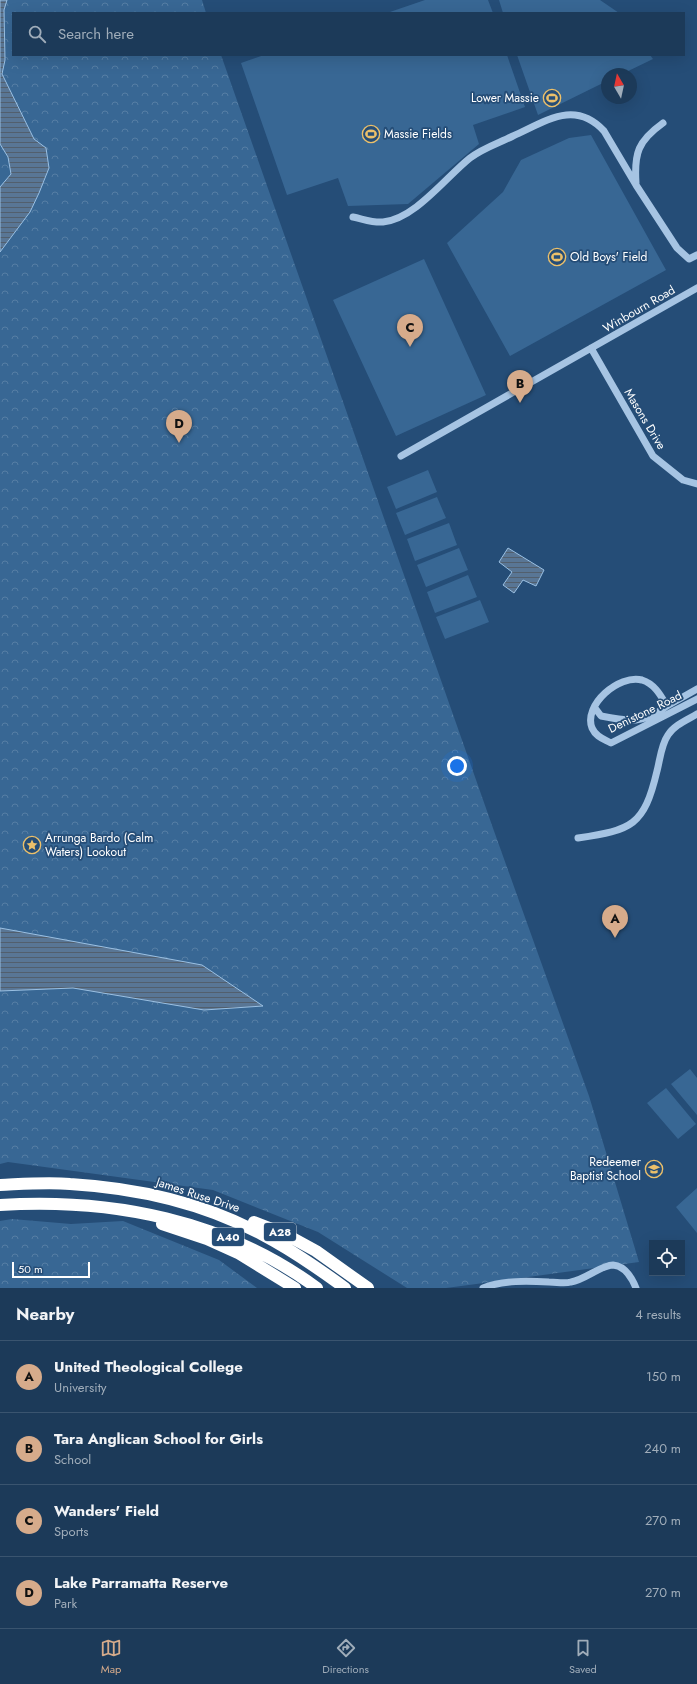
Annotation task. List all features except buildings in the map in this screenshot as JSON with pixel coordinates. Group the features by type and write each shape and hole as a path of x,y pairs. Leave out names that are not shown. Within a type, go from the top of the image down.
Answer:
{"highway":[{"name":"James Ruse Drive","path":"0,1185 68,1184 104,1186 142,1192 180,1202 228,1218 263,1234 345,1288"},
{"name":"A28","path":"180,1202 247,1220 285,1234 316,1251 368,1288"},
{"path":"0,1205 30,1203 70,1204 105,1206 129,1211 207,1239 238,1253 295,1288"},
{"name":"A40","path":"129,1211 181,1221 227,1237 277,1262 317,1288"}],"lane":[{"path":"353,216 369,221 384,222 400,216 418,206 471,158 488,147 555,116 571,115 585,117 598,124 604,131 636,186 677,248 688,259 697,255"},
{"path":"636,186 635,159 641,145 650,132 663,123"},
{"name":"Winbourn Road","path":"401,456 697,288"},
{"name":"Masons Drive","path":"591,348 653,456 684,480 697,484"},
{"name":"Denistone Road","path":"697,689 667,706 661,694 651,685 642,680 626,680 611,687 599,700 591,722 592,729 599,737 611,743 697,699"},
{"path":"595,708 601,716 631,722 642,720 657,714 667,706"},
{"path":"578,838 616,832 632,823 644,810 651,796 667,736 675,727 697,714"},
{"path":"483,1288 497,1284 522,1282 572,1282 583,1279 606,1266 612,1265 627,1273 636,1288"}],"green space":[{"path":"0,0 202,0 206,12 12,12 12,56 221,56 494,831 589,1096 639,1262 446,1288 407,1288 318,1232 213,1190 8,1162 0,1164"},
{"path":"425,0 488,0 493,12 390,12"},
{"path":"499,0 600,0 618,12 503,12"},
{"name":"Massie Fields","path":"261,56 507,56 525,107 473,125 479,144 408,204 348,206 338,178 287,195 241,63"},
{"name":"Lower Massie","path":"517,56 651,56 653,59 634,68 601,68 601,84 538,115"},
{"name":"Old Boys' Field","path":"591,135 666,270 510,356 447,243 503,192 521,160 569,138"},
{"path":"424,259 486,395 396,436 333,300"},
{"path":"428,470 437,492 396,509 387,487"},
{"path":"437,497 446,518 405,535 396,513"},
{"path":"449,523 457,545 415,561 407,539"},
{"path":"459,548 468,570 426,587 417,565"},
{"path":"468,575 477,597 435,613 427,592"},
{"path":"480,600 489,622 445,639 436,617"},
{"path":"690,1069 697,1078 697,1115 671,1084"},
{"path":"666,1088 696,1124 678,1139 647,1103"},
{"path":"697,1188 697,1233 676,1207"},
{"path":"12,1219 71,1224 123,1221 219,1260 257,1288 0,1288 0,1221"}],"shaded area":[{"path":"0,0 7,0 4,10 5,60 2,74 34,139 46,148 49,168 30,212 0,252 0,187 11,174 8,157 0,144"},
{"path":"508,548 544,570 536,586 523,580 514,593 503,585 512,572 499,562"},
{"path":"0,928 202,965 263,1006 204,1010 73,988 0,991"}],"place":[{"name":"Lower Massie","path":"552,98"},
{"name":"Massie Fields","path":"371,134"},
{"name":"Old Boys' Field","path":"557,257"},
{"name":"Wanders' Field","path":"410,347"},
{"name":"Tara Anglican School for Girls","path":"520,403"},
{"name":"Lake Parramatta Reserve","path":"179,443"},
{"name":"Arrunga Bardo (Calm Waters) Lookout","path":"32,845"},
{"name":"United Theological College","path":"615,938"},
{"name":"Redeemer Baptist School","path":"654,1169"}]}
